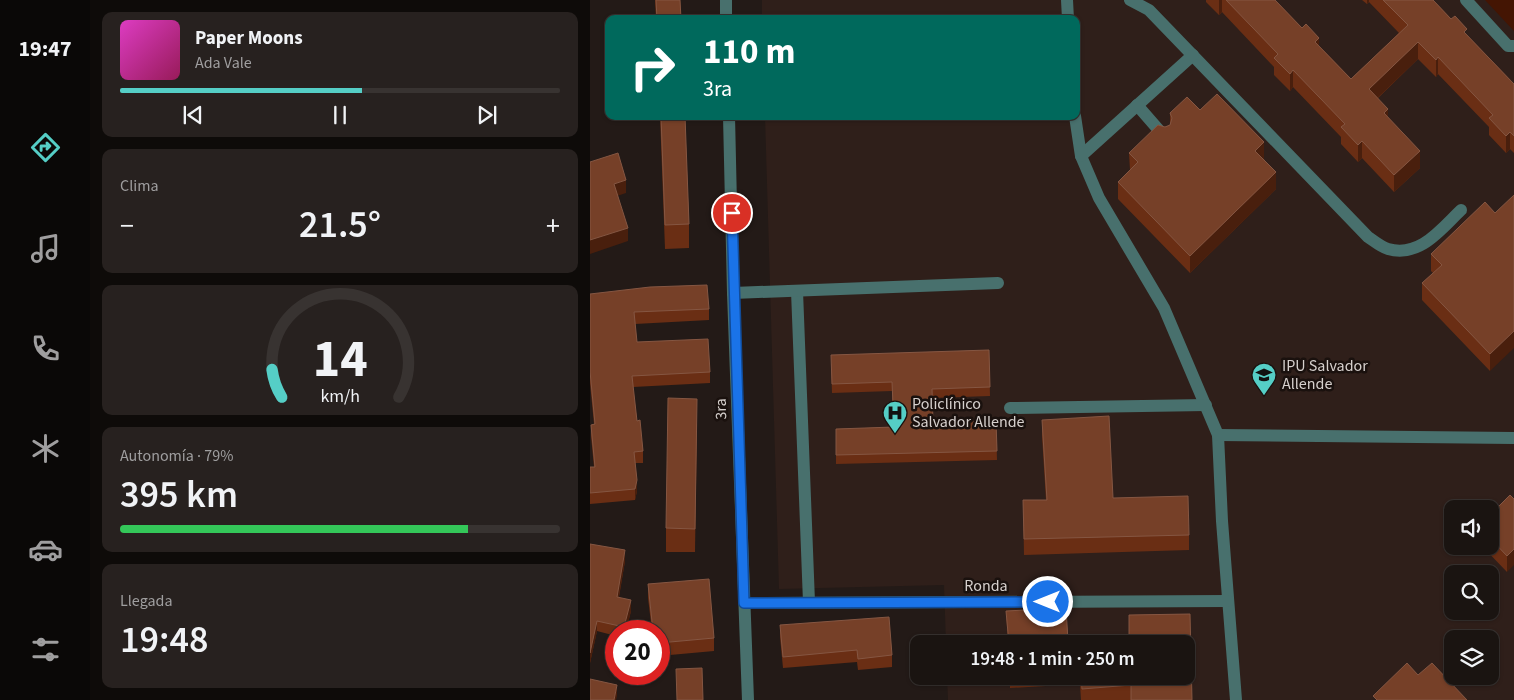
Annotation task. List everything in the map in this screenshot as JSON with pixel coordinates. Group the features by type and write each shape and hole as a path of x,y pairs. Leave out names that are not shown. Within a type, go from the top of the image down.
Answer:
{"street":[{"path":"726,0 726,15"},
{"path":"1067,0 1068,15"},
{"path":"1130,0 1150,10 1368,237 1388,249 1407,251 1424,245 1461,210"},
{"path":"1466,0 1508,46 1514,46"},
{"path":"1081,156 1193,55"},
{"path":"1137,105 1164,136"},
{"name":"3ra","path":"729,120 733,293 748,700"},
{"path":"1076,120 1081,156 1099,198 1164,308 1218,435 1222,521 1236,700"},
{"path":"733,293 998,283"},
{"path":"797,291 809,602"},
{"path":"1010,408 1206,405"},
{"path":"1218,435 1514,438"},
{"name":"Ronda","path":"744,603 1228,601"}],"shaded area":[{"name":"IPU Salvador Allende","path":"762,0 1514,0 1514,700 948,700 947,685 1195,685 1195,635 946,635 944,585 779,589 765,120 1080,120 1080,15 762,15"},
{"path":"1485,0 1514,0 1514,31"}],"building":[{"path":"656,0 680,0 681,15 657,15"},
{"path":"1226,0 1275,0 1302,28 1306,24 1319,38 1315,42 1351,79 1408,25 1383,0 1433,0 1451,19 1455,16 1467,29 1464,32 1514,84 1514,136 1510,132 1506,136 1489,118 1493,115 1438,57 1436,60 1418,42 1369,89 1388,109 1384,113 1420,151 1394,175 1362,141 1358,145 1341,127 1345,124 1293,70 1290,74 1274,58 1278,54"},
{"path":"1217,94 1264,142 1255,151 1276,172 1190,256 1118,182 1138,162 1129,153 1158,125 1165,127 1170,125 1172,118 1170,113 1187,97 1200,110"},
{"path":"661,120 685,120 689,224 665,225"},
{"path":"618,153 626,180 614,184 628,228 590,240 590,162"},
{"path":"1514,195 1514,331 1490,354 1422,283 1442,265 1431,254 1485,202 1495,213"},
{"path":"707,285 709,309 634,312 637,342 708,339 710,372 632,376 637,421 640,420 643,451 634,452 637,480 635,489 590,493 590,467 595,467 591,425 595,424 590,371 590,294 650,287"},
{"path":"989,350 990,387 932,389 933,422 996,421 997,451 836,455 836,429 894,427 892,382 832,384 831,355"},
{"path":"668,398 697,399 695,529 666,528"},
{"path":"1109,416 1113,498 1188,496 1189,535 1024,539 1023,500 1047,500 1042,420"},
{"path":"1510,495 1514,499 1514,549 1507,556 1499,548 1499,506"},
{"path":"590,544 625,550 617,597 631,600 626,620 605,620 605,623 597,621 590,653"},
{"path":"709,579 714,638 670,642 670,620 652,620 648,584"},
{"path":"1066,608 1068,635 1008,635 1006,611"},
{"path":"1190,614 1190,635 1129,635 1129,615"},
{"path":"889,617 892,655 858,659 857,650 783,657 780,625"},
{"path":"1407,663 1418,675 1432,663 1444,676 1444,685 1453,685 1467,700 1377,700 1373,696"},
{"path":"702,668 703,700 677,700 676,669"},
{"path":"590,679 605,682 605,685 617,685 614,700 590,700"},
{"path":"1082,685 1131,685 1082,689"},
{"path":"1131,685 1192,685 1192,700 1131,700"}],"place":[{"name":"IPU Salvador Allende","path":"1264,396"},
{"name":"Policlínico Salvador Allende","path":"895,434"}],"route":[{"path":"732,213 744,603 1048,602"}]}
